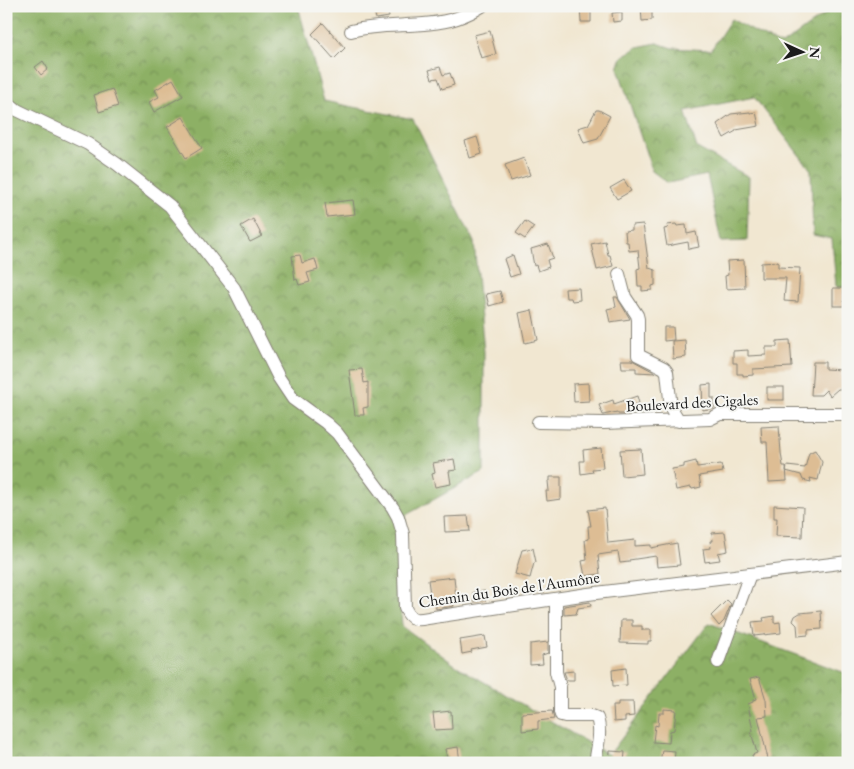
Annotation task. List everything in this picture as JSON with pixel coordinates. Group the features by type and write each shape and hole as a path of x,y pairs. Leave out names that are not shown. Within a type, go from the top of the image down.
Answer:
{"street":[{"path":"351,31 369,26 438,22 456,18 482,6"},
{"name":"Chemin du Bois de l'Aumône","path":"6,101 17,110 88,144 117,164 170,206 208,254 234,288 279,378 293,399 337,433 393,508 403,534 405,608 411,618 415,620 556,599 848,562"},
{"path":"619,274 625,297 637,315 638,355 664,368 667,372 671,408 678,421"},
{"name":"Boulevard des Cigales","path":"538,422 678,421 710,419 720,414 848,414"},
{"path":"718,662 750,574"},
{"path":"556,599 556,672 560,687 560,712 561,715 565,716 592,716 597,718 599,723 595,763"}],"green space":[{"path":"6,6 298,6 324,101 413,119 474,242 484,352 484,472 406,515 399,582 402,626 455,665 609,755 709,623 848,674 848,763 6,763 6,35 15,37 6,17"},
{"path":"836,6 848,6 848,295 836,286 832,239 813,235 811,170 754,97 685,111 697,148 749,177 747,241 721,242 707,175 668,183 652,171 618,68 622,57 637,47 657,43 672,48 711,50 731,19 782,45"}],"building":[{"path":"373,6 387,6 389,17 376,19"},
{"path":"580,6 591,6 591,22 581,22"},
{"path":"641,6 652,6 652,20 642,21"},
{"path":"622,12 622,21 613,22 612,13"},
{"path":"323,23 345,48 334,59 312,34"},
{"path":"490,31 496,54 481,58 474,35"},
{"path":"43,61 48,69 41,75 35,67"},
{"path":"440,67 443,75 450,73 454,85 442,89 438,78 432,79 429,70"},
{"path":"173,79 183,96 154,112 149,102 159,97 155,90"},
{"path":"112,89 118,106 99,112 94,95"},
{"path":"596,110 610,116 598,139 584,143 578,128 588,125"},
{"path":"756,112 759,126 736,130 724,138 717,124 731,114"},
{"path":"183,117 202,148 186,158 167,127"},
{"path":"477,137 482,154 470,158 465,141"},
{"path":"524,158 530,175 511,181 505,165"},
{"path":"624,180 631,191 617,199 610,188"},
{"path":"353,200 355,214 327,217 325,203"},
{"path":"253,219 262,236 250,242 241,226"},
{"path":"525,221 534,227 525,239 516,233"},
{"path":"643,224 649,268 655,270 655,285 652,286 652,290 642,291 642,286 638,286 637,269 640,268 638,250 629,251 625,231 632,230 632,225"},
{"path":"676,224 677,226 686,225 687,234 696,232 699,247 689,249 688,242 667,246 664,229 668,228 667,225"},
{"path":"605,241 613,266 597,270 591,244"},
{"path":"548,244 553,258 547,260 549,267 538,271 536,265 534,266 531,249"},
{"path":"300,255 302,263 315,259 318,270 307,273 310,282 299,285 297,279 295,280 292,256"},
{"path":"513,255 519,274 510,277 504,259"},
{"path":"744,260 745,288 726,289 727,261"},
{"path":"778,262 778,267 800,268 798,302 784,301 786,278 761,278 761,263"},
{"path":"579,288 580,300 572,301 571,298 566,298 565,289"},
{"path":"833,288 844,288 844,306 833,306"},
{"path":"500,291 503,302 489,306 486,294"},
{"path":"614,297 617,297 630,319 610,322 607,309 616,307"},
{"path":"532,310 538,340 525,343 519,313"},
{"path":"664,327 673,327 674,340 664,341"},
{"path":"685,340 686,357 673,359 672,341"},
{"path":"790,340 792,367 753,369 753,375 743,376 743,374 737,374 737,363 733,363 733,351 748,350 748,356 766,355 766,347 777,347 777,341"},
{"path":"621,360 632,360 656,373 636,372 636,368 622,368"},
{"path":"813,362 825,362 825,369 842,370 842,381 845,381 844,389 838,389 830,396 826,390 821,395 811,395"},
{"path":"362,369 364,383 368,382 368,407 363,408 364,415 355,415 349,370"},
{"path":"588,383 589,401 574,402 573,384"},
{"path":"711,384 711,398 714,398 714,408 703,410 702,385"},
{"path":"767,387 784,387 784,400 767,400"},
{"path":"637,396 639,403 631,406 633,410 624,414 618,414 617,412 603,415 599,405 613,400 614,404"},
{"path":"779,426 781,453 783,466 786,466 787,481 769,482 767,442 762,442 761,427"},
{"path":"601,448 603,468 592,469 593,472 581,474 580,461 584,461 583,450"},
{"path":"641,449 643,474 622,476 620,450"},
{"path":"815,450 822,462 818,480 810,478 811,482 803,480 801,475 786,471 787,466 805,468 809,453"},
{"path":"454,459 456,470 449,471 451,484 435,487 432,474 435,473 433,463"},
{"path":"696,461 697,467 721,464 723,472 699,476 701,487 676,490 672,469 684,467 684,464"},
{"path":"550,477 561,477 561,499 547,501 546,491 549,491 548,481 550,481"},
{"path":"774,505 803,507 802,537 776,536 777,518 774,518"},
{"path":"605,508 608,543 635,540 635,546 651,545 651,548 677,543 680,565 657,567 656,556 620,563 618,552 598,555 600,574 585,576 582,561 587,560 585,540 589,539 588,526 591,526 588,510"},
{"path":"468,516 470,531 445,532 444,517"},
{"path":"725,532 728,551 718,553 720,560 705,562 703,549 711,548 710,541 713,541 712,533"},
{"path":"533,548 536,562 534,563 530,578 515,574 522,550"},
{"path":"454,577 456,597 451,598 454,606 436,609 435,600 431,601 428,580"},
{"path":"485,591 486,600 474,602 473,592"},
{"path":"727,600 731,604 724,621 719,626 711,616"},
{"path":"590,602 591,606 578,608 576,614 564,615 564,606"},
{"path":"821,611 822,629 808,630 808,635 798,636 797,625 793,621 795,616 800,613"},
{"path":"774,616 774,623 780,622 781,633 754,636 752,622 764,621 763,618"},
{"path":"621,620 632,620 632,626 642,626 642,630 651,630 651,641 648,641 648,644 620,643"},
{"path":"485,636 487,647 462,654 460,640"},
{"path":"548,642 548,653 542,655 543,664 530,665 530,644"},
{"path":"626,668 627,685 613,686 612,670"},
{"path":"574,671 574,680 567,680 564,672"},
{"path":"759,677 766,700 767,716 758,717 768,759 763,761 763,763 754,763 752,755 757,753 751,732 753,731 748,704 756,699 750,679"},
{"path":"618,702 633,702 634,716 625,717 625,721 614,722 613,706 618,706"},
{"path":"664,709 676,710 674,730 670,731 669,743 653,742 655,725 658,726 659,713 664,713"},
{"path":"451,711 452,729 435,730 433,713"},
{"path":"552,711 554,719 538,721 538,729 522,731 522,713"},
{"path":"458,747 460,762 448,763 445,749"},
{"path":"662,750 675,751 674,763 660,763"},
{"path":"610,751 625,752 624,763 609,763"}]}
